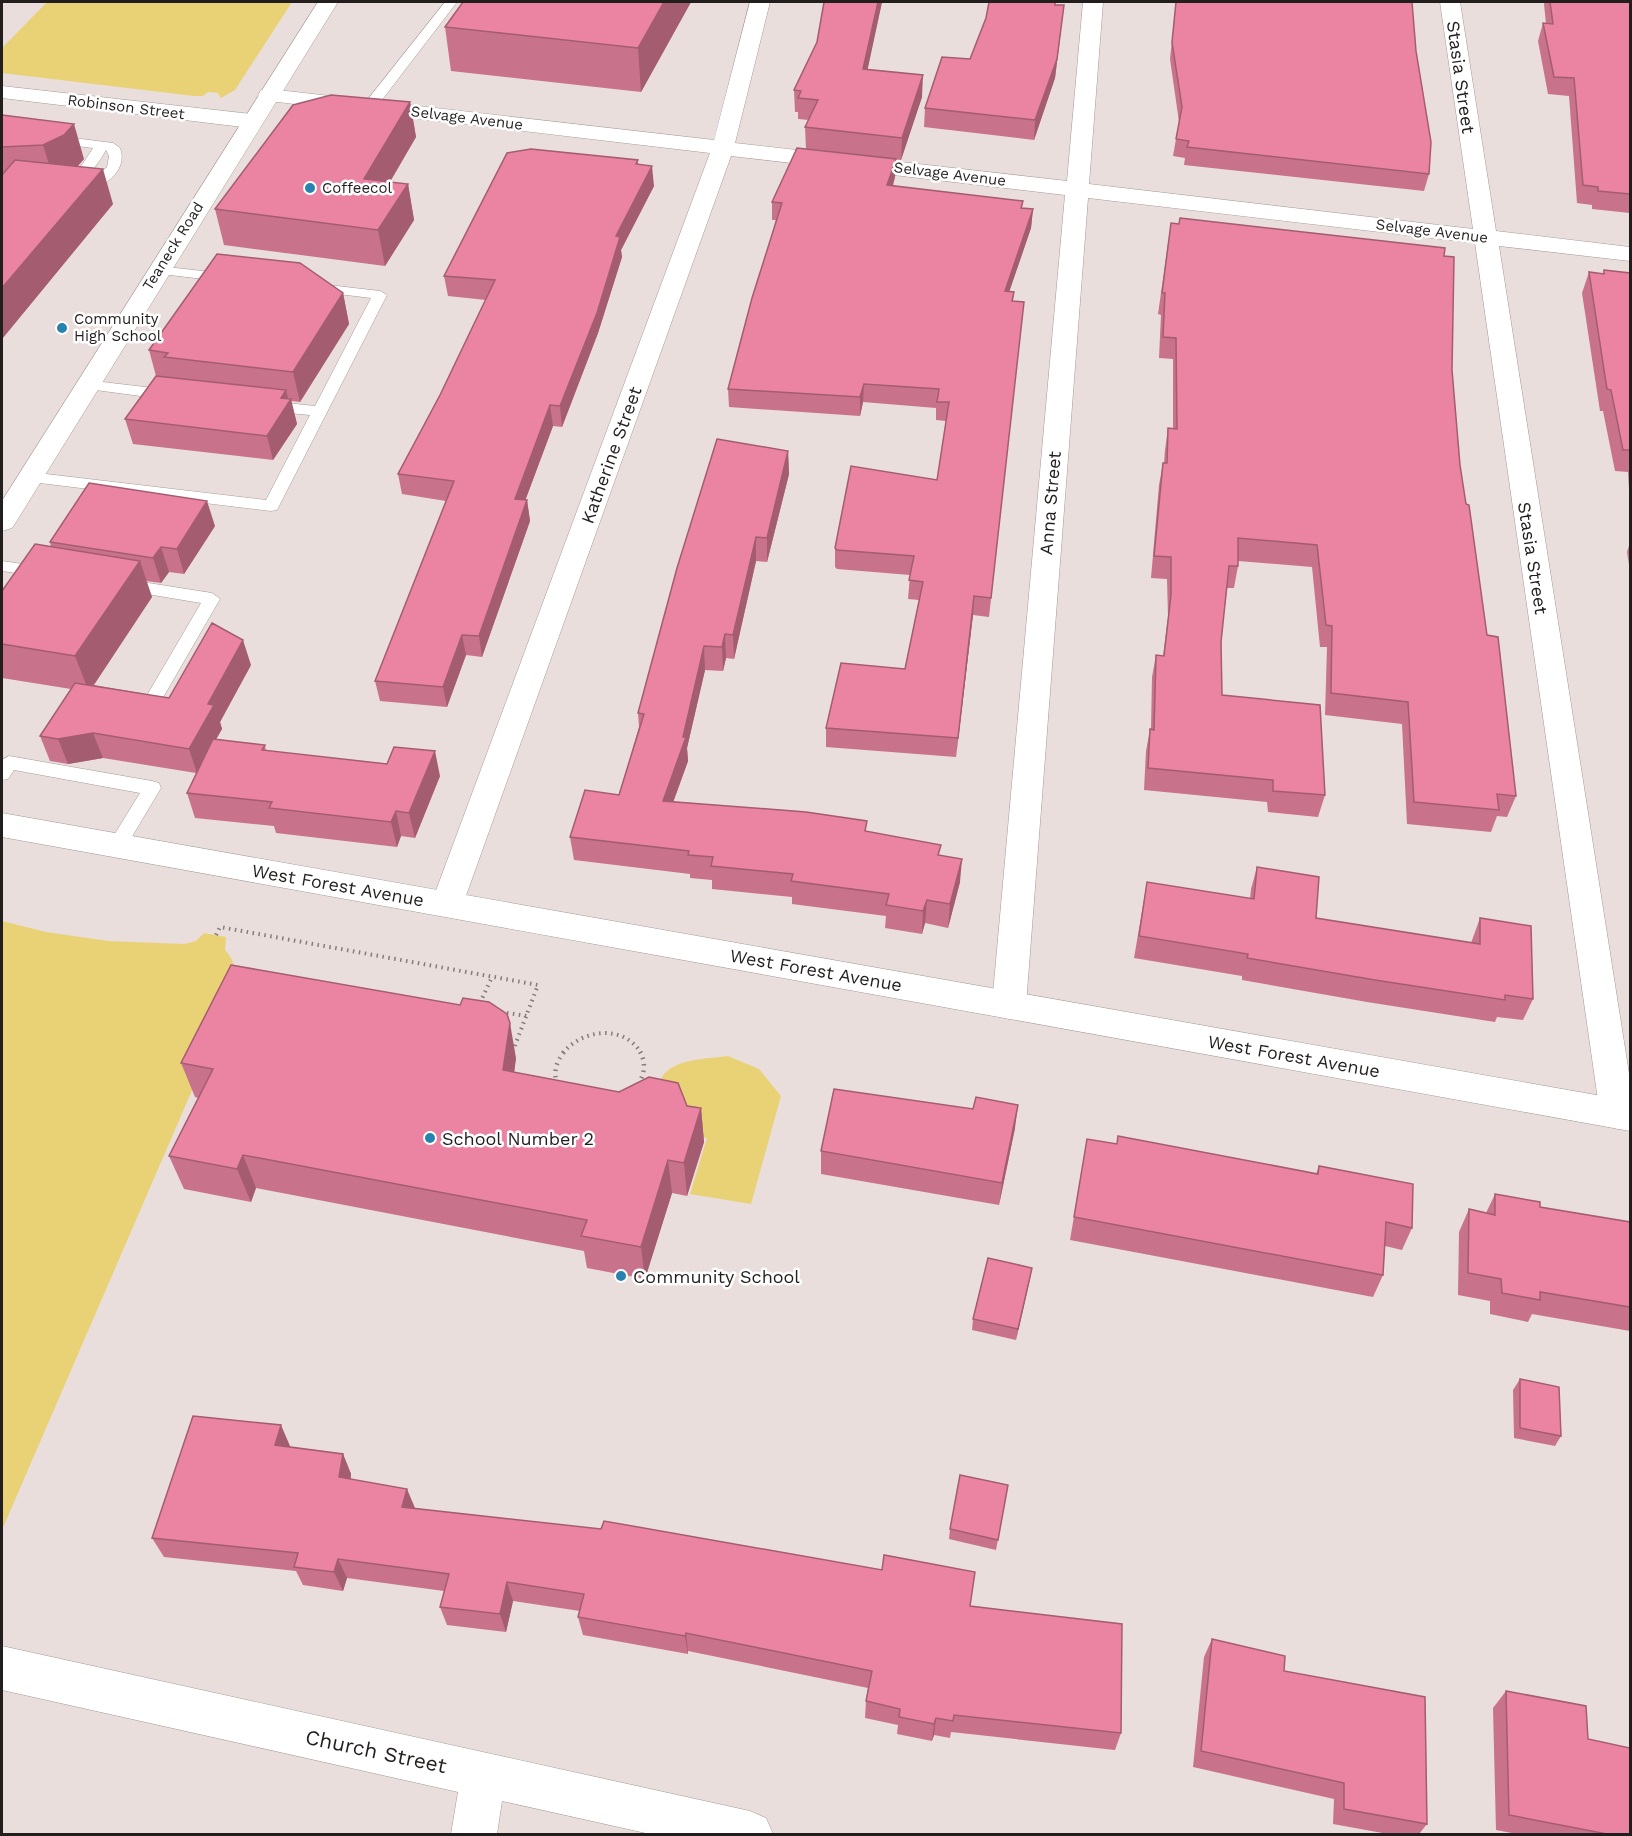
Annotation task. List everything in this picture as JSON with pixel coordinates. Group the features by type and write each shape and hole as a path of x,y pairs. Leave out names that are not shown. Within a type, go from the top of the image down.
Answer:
{"street":[{"name":"Teaneck Road","path":"2,522 251,121 328,2"},
{"name":"Katherine Street","path":"447,904 723,148 760,2"},
{"name":"Anna Street","path":"1009,1005 1093,2"},
{"name":"Stasia Street","path":"1450,2 1624,1115"},
{"name":"Robinson Street","path":"2,92 251,121"},
{"name":"Selvage Avenue","path":"269,95 1630,254"},
{"name":"West Forest Avenue","path":"2,825 1624,1115"},
{"name":"Church Street","path":"2,1668 750,1834"},
{"path":"474,1834 483,1775"}],"lane":[{"path":"370,106 451,2"},
{"path":"2,133 101,145 113,148 116,154 112,172 93,183 50,189 74,179 96,158 101,145"},
{"path":"158,270 240,279"},
{"path":"29,477 271,506 380,295 298,286"},
{"path":"86,386 191,397"},
{"path":"249,404 320,411"},
{"path":"2,566 60,575"},
{"path":"107,582 212,599 155,697"},
{"path":"4,766 152,788 117,845"}],"path":[{"path":"216,935 220,927 538,985 514,1048"},
{"path":"477,1009 492,977"},
{"path":"497,1011 526,1016"},
{"path":"563,1100 586,1104 604,1105 620,1100 638,1086 646,1069 644,1056 638,1045 612,1032 584,1035 563,1050 557,1061 555,1073 565,1093 586,1104"},
{"path":"638,1086 648,1088"},
{"path":"583,1111 586,1104"}],"shaded area":[{"path":"47,2 292,2 235,90 221,98 218,93 208,92 203,96 194,96 2,73 2,48"},
{"path":"2,921 46,932 108,941 184,944 196,941 204,933 226,937 225,950 234,964 236,980 235,991 2,1530"},
{"path":"728,1056 759,1069 781,1096 751,1204 690,1194 707,1138 686,1134 651,1108 658,1084 667,1071 692,1060"}],"building":[{"path":"463,2 664,2 638,48 445,27"},
{"path":"824,2 878,2 863,69 923,75 902,138 805,127 818,100 798,98 801,91 794,90 817,42"},
{"path":"989,2 1055,2 1055,5 1064,5 1057,59 1035,120 925,108 942,57 970,59 986,18"},
{"path":"1176,2 1412,2 1416,51 1431,142 1429,174 1187,147 1189,141 1176,139 1182,107 1172,42"},
{"path":"1550,2 1630,2 1630,194 1598,191 1598,187 1583,185 1574,78 1554,77 1543,23 1553,24"},
{"path":"331,95 410,102 364,179 408,184 378,230 215,209 293,105"},
{"path":"2,115 74,124 64,135 43,145 2,147"},
{"path":"797,148 896,159 887,185 1023,201 1021,208 1033,209 1005,291 1014,292 1012,301 1024,302 991,598 974,596 958,738 826,728 841,663 905,669 923,582 909,580 914,556 835,548 851,466 937,480 949,402 937,402 939,389 864,384 860,397 728,389 752,298 782,203 772,202"},
{"path":"531,149 638,160 636,164 652,166 616,236 620,237 597,313 560,406 550,405 515,499 527,500 479,636 462,635 443,687 375,681 454,481 398,474 440,395 495,280 444,276 507,153"},
{"path":"15,160 103,169 2,288 2,175"},
{"path":"1180,218 1445,248 1444,256 1454,257 1452,370 1460,465 1466,504 1469,505 1487,635 1498,637 1516,796 1497,794 1499,810 1414,802 1408,702 1331,693 1332,626 1326,625 1317,545 1238,538 1238,566 1229,566 1221,642 1222,695 1320,705 1325,795 1273,791 1273,780 1148,768 1150,729 1154,730 1156,655 1164,656 1171,595 1171,557 1154,556 1163,463 1167,463 1168,428 1177,429 1176,338 1163,337 1165,293 1162,293 1171,223 1179,224"},
{"path":"217,254 300,263 343,293 293,372 164,357 168,353 149,350"},
{"path":"1604,270 1630,273 1630,450 1623,450 1611,390 1607,389 1589,272 1604,274"},
{"path":"156,376 286,390 281,398 291,399 267,436 125,419"},
{"path":"717,439 788,451 767,538 756,537 733,635 725,634 722,647 704,646 683,737 686,737 663,801 806,812 867,821 865,831 941,845 938,855 962,859 950,904 927,900 923,911 886,905 889,894 791,881 793,874 711,866 713,857 688,855 689,851 570,837 585,790 619,795 644,714 638,713 677,568"},
{"path":"89,483 207,501 177,549 161,547 153,558 50,542"},
{"path":"35,544 140,561 75,656 2,644 2,591"},
{"path":"212,623 243,640 208,704 214,705 189,749 93,733 58,739 40,736 75,683 169,698"},
{"path":"213,739 265,745 262,750 387,764 394,747 435,751 409,813 396,811 391,822 269,808 272,802 187,793"},
{"path":"1257,867 1319,877 1316,918 1480,944 1480,918 1531,926 1533,999 1505,995 1505,1000 1375,980 1247,958 1248,954 1139,936 1147,882 1254,899"},
{"path":"231,965 460,1005 463,998 489,1002 507,1014 510,1023 503,1070 619,1092 649,1077 678,1083 687,1106 701,1108 684,1163 668,1160 641,1247 581,1236 587,1220 243,1155 237,1169 169,1156 213,1069 181,1063"},
{"path":"834,1089 973,1109 976,1097 1018,1105 1002,1183 821,1151"},
{"path":"1118,1136 1318,1174 1319,1166 1413,1184 1412,1228 1386,1222 1383,1275 1074,1217 1087,1139 1117,1144"},
{"path":"1495,1194 1540,1202 1540,1207 1630,1222 1630,1307 1540,1292 1540,1300 1502,1293 1501,1279 1468,1273 1469,1209 1495,1215"},
{"path":"988,1258 1032,1268 1018,1329 973,1319"},
{"path":"1520,1379 1559,1387 1561,1436 1520,1428"},
{"path":"193,1416 281,1425 275,1445 343,1454 339,1477 407,1489 402,1507 601,1529 604,1521 882,1570 884,1555 975,1572 970,1606 1122,1624 1121,1733 954,1715 953,1721 936,1718 934,1724 899,1717 900,1709 866,1701 872,1671 686,1633 685,1636 578,1617 584,1594 507,1582 500,1614 440,1607 449,1574 338,1559 334,1572 294,1567 298,1553 152,1538"},
{"path":"960,1475 1008,1485 998,1540 950,1529"},
{"path":"1212,1639 1285,1656 1284,1671 1425,1697 1427,1824 1344,1809 1344,1783 1201,1751"},
{"path":"1506,1691 1586,1706 1588,1739 1630,1748 1630,1834 1607,1834 1509,1815"}],"place":[{"name":"Coffeecol","path":"310,188"},
{"name":"Community High School","path":"62,328"},
{"name":"School Number 2","path":"430,1138"},
{"name":"Community School","path":"621,1276"}]}
